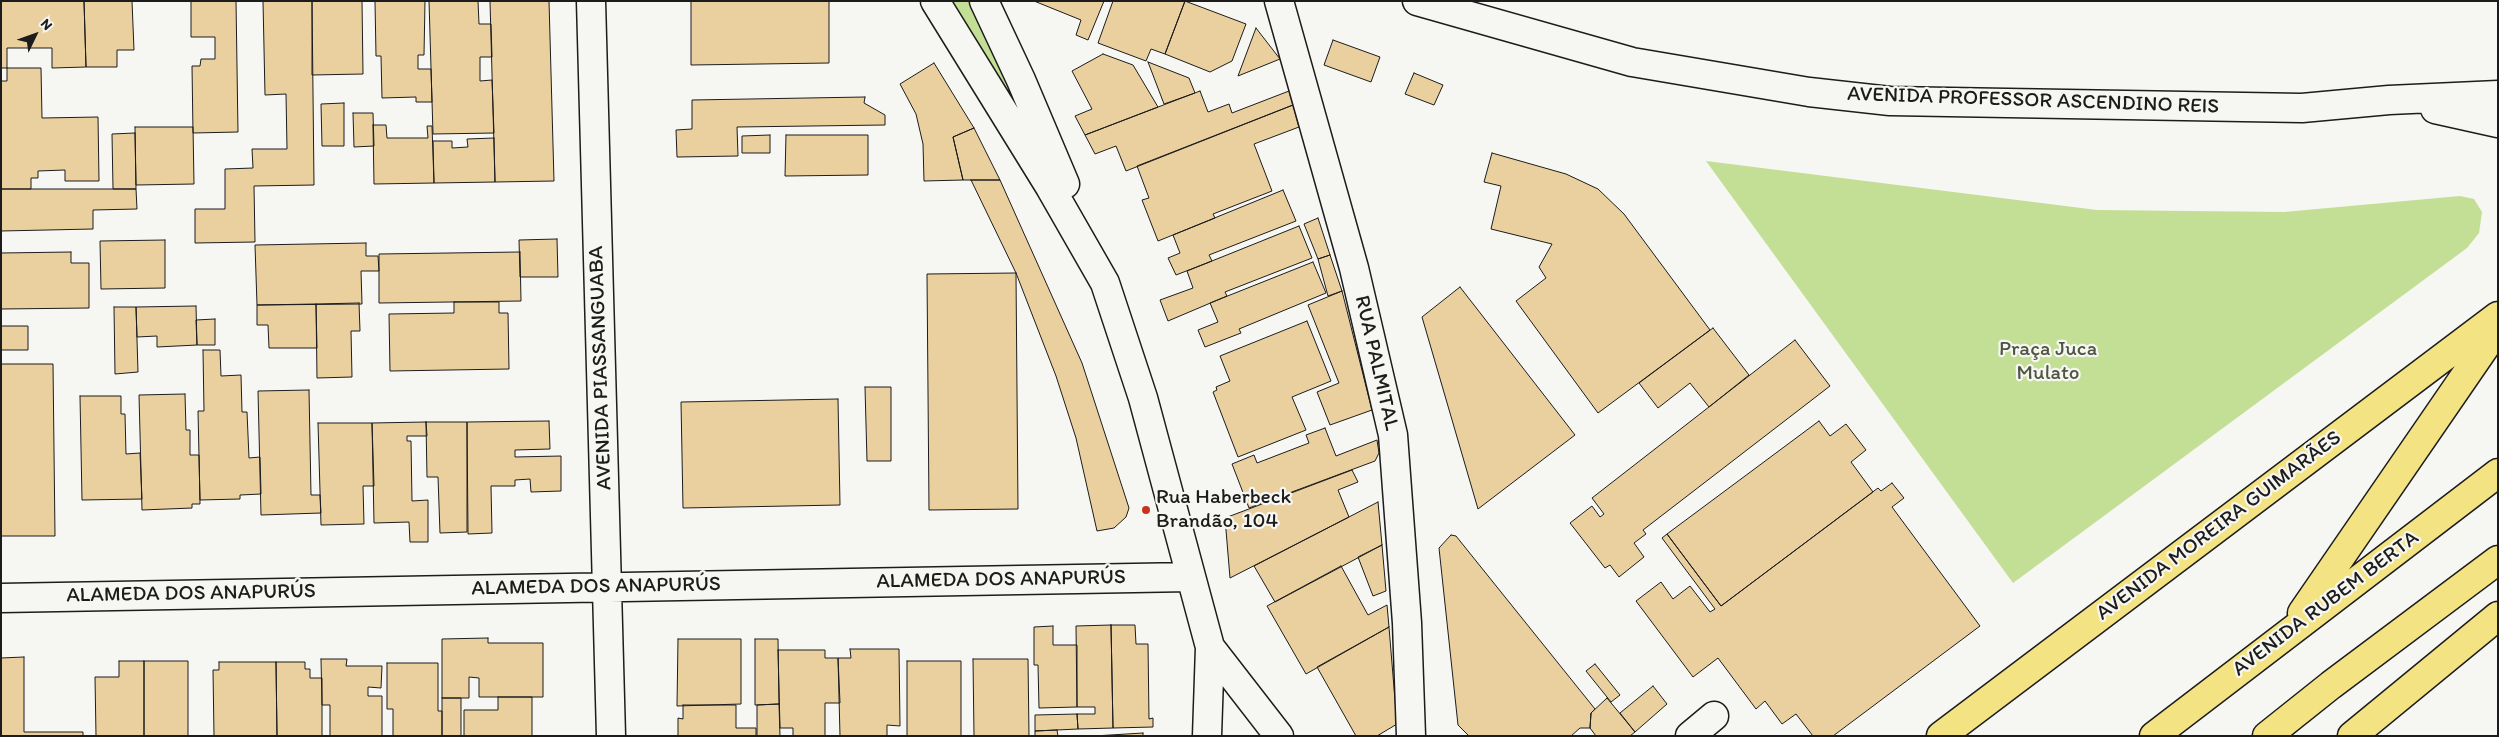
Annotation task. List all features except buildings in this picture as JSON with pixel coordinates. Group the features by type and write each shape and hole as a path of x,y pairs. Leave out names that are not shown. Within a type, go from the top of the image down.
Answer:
{"highway":[{"name":"AVENIDA MOREIRA GUIMARÃES","path":"1941,736 2498,316"},
{"path":"2286,635 2400,473 2498,328"},
{"name":"AVENIDA RUBEM BERTA","path":"2154,736 2498,473"},
{"path":"2267,736 2331,684 2498,560"},
{"path":"2352,736 2498,616"}],"street":[{"name":"AVENIDA PIASSANGUABA","path":"591,1 611,736"},
{"path":"935,1 1050,188 1105,283 1143,398 1210,647 1206,736"},
{"path":"984,1 1066,184 1050,188"},
{"name":"RUA PALMITAL","path":"1279,1 1354,268 1392,427 1407,623 1411,736"},
{"name":"AVENIDA PROFESSOR ASCENDINO REIS","path":"1418,1 1632,62 1809,92 1890,101 2302,108 2390,100 2498,95"},
{"name":"AVENIDA PROFESSOR ASCENDINO REIS","path":"2390,100 2481,117 2498,123"},
{"name":"ALAMEDA DOS ANAPURÚS","path":"1,598 1190,576"},
{"path":"1210,647 1280,736"},
{"path":"1690,736 1714,716"}],"green space":[{"path":"941,1 978,1 1052,160"},
{"name":"Praça Juca Mulato","path":"1706,161 2097,210 2284,212 2460,196 2474,199 2482,212 2479,233 2467,248 2013,583"}],"place":[{"name":"Rua Haberbeck Brandão, 104","path":"1146,510"}]}
